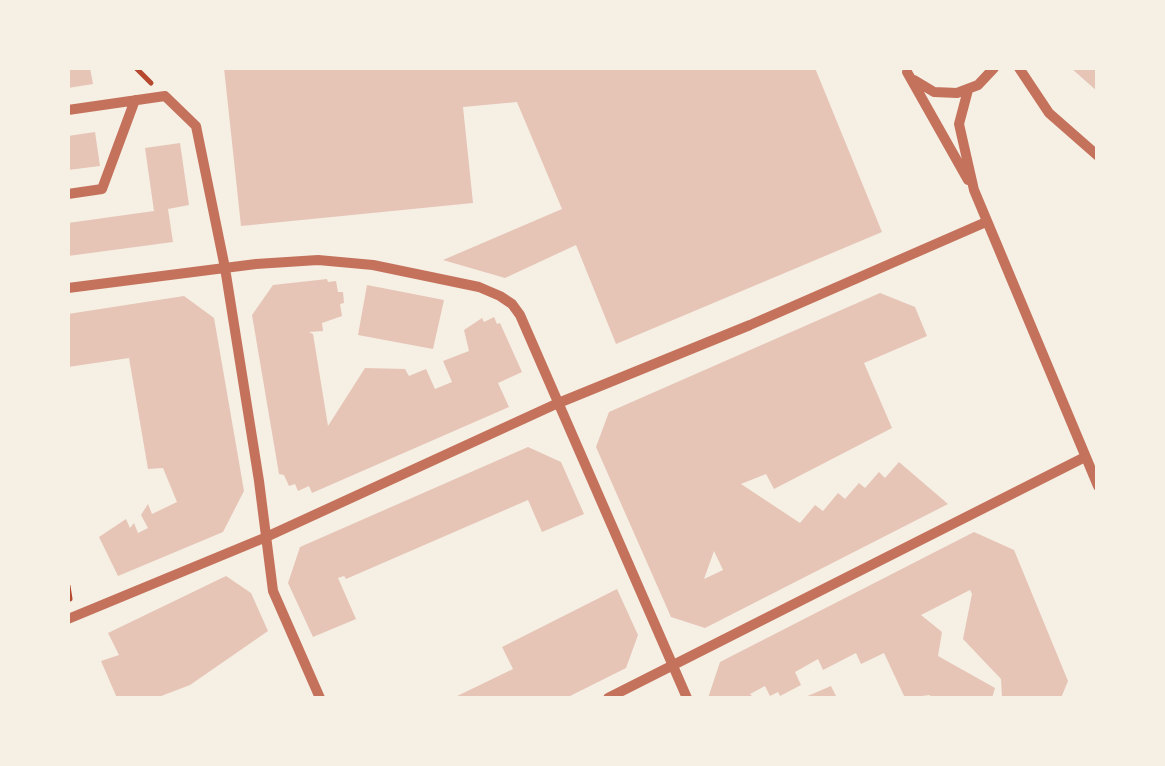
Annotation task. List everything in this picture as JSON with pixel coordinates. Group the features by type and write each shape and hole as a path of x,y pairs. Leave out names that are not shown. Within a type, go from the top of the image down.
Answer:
{"street":[{"path":"906,70 934,92 968,90 987,78 994,68"},
{"path":"1019,68 1049,113 1098,156"},
{"path":"906,70 974,190"},
{"path":"968,90 959,124 974,190 1098,486"},
{"path":"68,110 164,96 196,126 225,268 273,591 320,698"},
{"path":"68,194 102,189 135,100"},
{"path":"68,620 264,538 556,404 986,222"},
{"path":"68,288 318,260 373,265 479,287 512,304 687,698"},
{"path":"608,698 1085,456"}],"building":[{"path":"68,68 90,68 93,84 68,88"},
{"path":"224,68 815,68 882,232 616,344 576,245 505,278 443,260 562,209 517,102 463,107 473,203 241,226"},
{"path":"1071,68 1098,68 1098,92"},
{"path":"95,132 100,166 68,170 68,136"},
{"path":"180,143 189,205 168,209 173,242 68,256 68,223 154,211 145,148"},
{"path":"336,281 338,292 343,292 342,316 322,323 323,331 309,332 313,334 328,426 365,368 405,369 409,376 426,369 435,389 452,382 443,361 469,351 464,330 482,318 484,322 494,317 500,323 522,372 498,383 509,407 312,493 309,486 298,491 295,484 289,486 284,475 279,474 252,315 273,285"},
{"path":"367,285 444,300 433,349 358,335"},
{"path":"880,293 915,307 927,336 864,363 892,428 774,489 766,474 741,484 800,523 815,505 823,511 838,493 845,499 859,483 865,488 879,472 885,478 899,462 948,504 705,628 671,617 596,447 609,412","holes":["714,551 723,570 704,579"]},
{"path":"184,296 214,318 244,491 223,532 118,576 99,537 126,519 130,528 134,523 138,533 148,528 141,515 148,504 152,514 177,502 163,468 148,469 129,358 68,367 68,314"},
{"path":"528,447 561,462 584,514 542,532 528,500 346,579 338,578 356,619 313,637 288,583 300,547"},
{"path":"974,532 1014,550 1068,681 1061,698 1002,698 1001,679 963,639 970,590 921,615 942,632 938,656 995,688 992,698 905,698 884,653 861,664 856,653 823,670 818,659 795,672 801,685 780,696 778,692 770,696 765,686 750,694 754,698 708,698 720,662"},
{"path":"226,576 251,593 268,631 190,685 156,698 117,698 101,661 119,655 108,633"},
{"path":"617,589 638,635 626,668 566,698 453,698 513,669 502,647"},
{"path":"831,686 837,698 803,698"}]}
